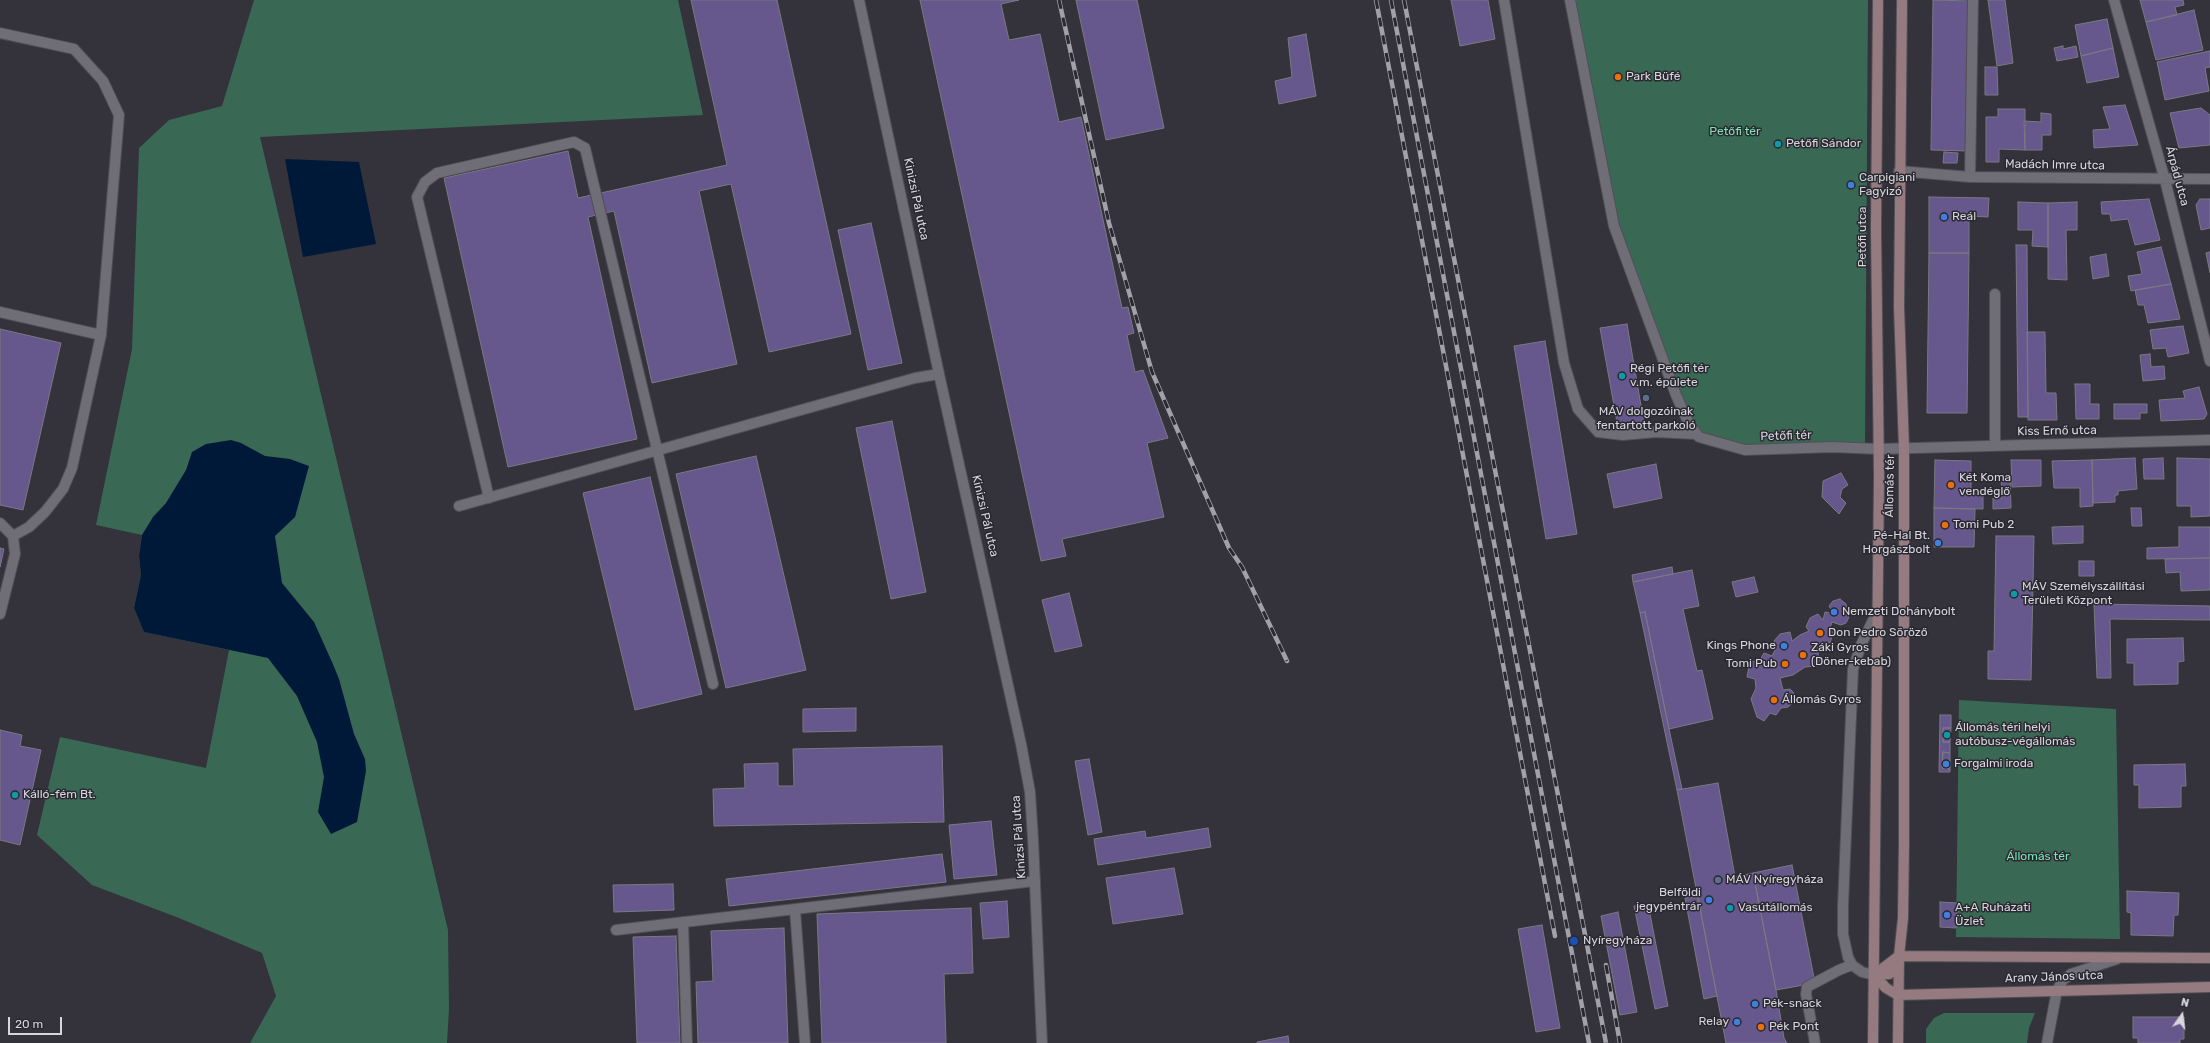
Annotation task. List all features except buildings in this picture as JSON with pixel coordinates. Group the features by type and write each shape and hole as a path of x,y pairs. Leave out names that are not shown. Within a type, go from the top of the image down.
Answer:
{"main road":[{"name":"Petőfi utca","path":"1878,0 1876,229 1878,449"},
{"path":"1902,0 1899,171 1899,307 1904,448"},
{"name":"Állomás tér","path":"1898,1043 1899,956 1902,918 1904,842 1904,448"},
{"name":"Állomás tér","path":"1873,1043 1878,449"},
{"path":"1898,995 1886,988 1874,975 1899,956"},
{"name":"Arany János utca","path":"1899,956 2210,958"},
{"name":"Arany János utca","path":"1898,995 2210,986"}],"street":[{"name":"Kinizsi Pál utca","path":"859,0 939,374 1021,744 1030,792 1042,1043"},
{"path":"1504,0 1564,363 1578,409 1598,432 1623,435 1656,432 1696,434 1676,394 1614,226 1570,0"},
{"path":"1970,176 1973,0"},
{"name":"Árpád utca","path":"2114,0 2165,180 2210,361"},
{"path":"0,33 74,49 103,81 119,116 101,335 72,468 63,489 45,512 29,526 13,536"},
{"path":"489,498 417,197 425,182 437,173 574,142 585,148 713,684"},
{"name":"Madách Imre utca","path":"1899,171 1970,176 2165,180 2210,179"},
{"path":"1995,294 1995,445"},
{"path":"0,312 101,335"},
{"path":"459,506 658,452 915,378 939,374"},
{"name":"Petőfi tér","path":"1696,434 1702,440 1745,450 1833,447 1878,449 1904,448"},
{"name":"Kiss Ernő utca","path":"1904,448 2210,440"},
{"path":"0,523 13,536 15,554 0,614"},
{"path":"1874,975 1862,972 1852,965 1845,948 1843,934 1853,669 1877,612"},
{"path":"616,930 1035,881"},
{"path":"795,910 805,1043"},
{"path":"683,922 688,1043"},
{"path":"2047,1043 2057,990 2063,980 2071,974 2122,957"},
{"path":"1815,1043 1806,994 1807,987 1839,970 1852,965"}],"green space":[{"path":"254,0 678,0 703,115 260,137 448,930 449,1009 447,1043 250,1043 276,996 262,953 179,918 92,885 37,835 60,737 206,768 229,650 144,632 134,608 141,575 139,556 142,535 96,525 132,349 139,148 169,120 222,106"},
{"name":"Petőfi tér","path":"1575,0 1868,0 1865,443 1761,449 1709,440 1691,423 1619,226"},
{"name":"Állomás tér","path":"1959,700 2116,709 2120,939 1956,937"},
{"path":"1944,1013 2035,1013 2029,1028 2027,1043 1926,1043 1926,1029 1934,1018"}],"water":[{"path":"285,159 359,162 376,244 303,257"},
{"path":"231,440 241,443 265,456 290,459 309,466 295,517 275,536 282,583 314,622 332,662 339,679 354,734 365,759 366,771 357,822 331,834 318,812 324,777 317,742 297,696 268,658 144,632 134,608 141,575 139,556 142,535 153,517 166,503 186,470 192,452 206,444"}],"railway":[{"path":"1059,0 1109,223 1152,372 1229,548 1242,567 1287,661"},
{"path":"1376,0 1555,936"},
{"path":"1391,0 1589,1043"},
{"path":"1404,0 1606,1043"},
{"path":"1606,965 1620,1043"}],"place":[{"name":"Park Büfé","path":"1618,77"},
{"name":"Petőfi Sándor","path":"1778,144"},
{"name":"Carpigiani Fagyizó","path":"1851,185"},
{"name":"Reál","path":"1944,217"},
{"name":"Régi Petőfi tér v.m. épülete","path":"1622,376"},
{"name":"MÁV dolgozóinak fentartott parkoló","path":"1646,398"},
{"name":"Két Koma vendéglő","path":"1951,485"},
{"name":"Tomi Pub 2","path":"1945,525"},
{"name":"Pé-Hal Bt. Horgászbolt","path":"1938,543"},
{"name":"MÁV Személyszállítási Területi Központ","path":"2014,594"},
{"name":"Nemzeti Dohánybolt","path":"1834,612"},
{"name":"Don Pedro Söröző","path":"1820,633"},
{"name":"Kings Phone","path":"1784,646"},
{"name":"Záki Gyros (Döner-kebab)","path":"1803,655"},
{"name":"Tomi Pub","path":"1785,664"},
{"name":"Állomás Gyros","path":"1774,700"},
{"name":"Állomás téri helyi autóbusz-végállomás","path":"1947,735"},
{"name":"Forgalmi iroda","path":"1946,764"},
{"name":"Kálló-fém Bt.","path":"15,795"},
{"name":"MÁV Nyíregyháza","path":"1718,880"},
{"name":"Belföldi jegypéntrár","path":"1709,900"},
{"name":"Vasútállomás","path":"1730,908"},
{"name":"A+A Ruházati Üzlet","path":"1947,915"},
{"name":"Nyíregyháza","path":"1574,941"},
{"name":"Pék-snack","path":"1755,1004"},
{"name":"Relay","path":"1737,1022"},
{"name":"Pék Pont","path":"1761,1027"}]}
